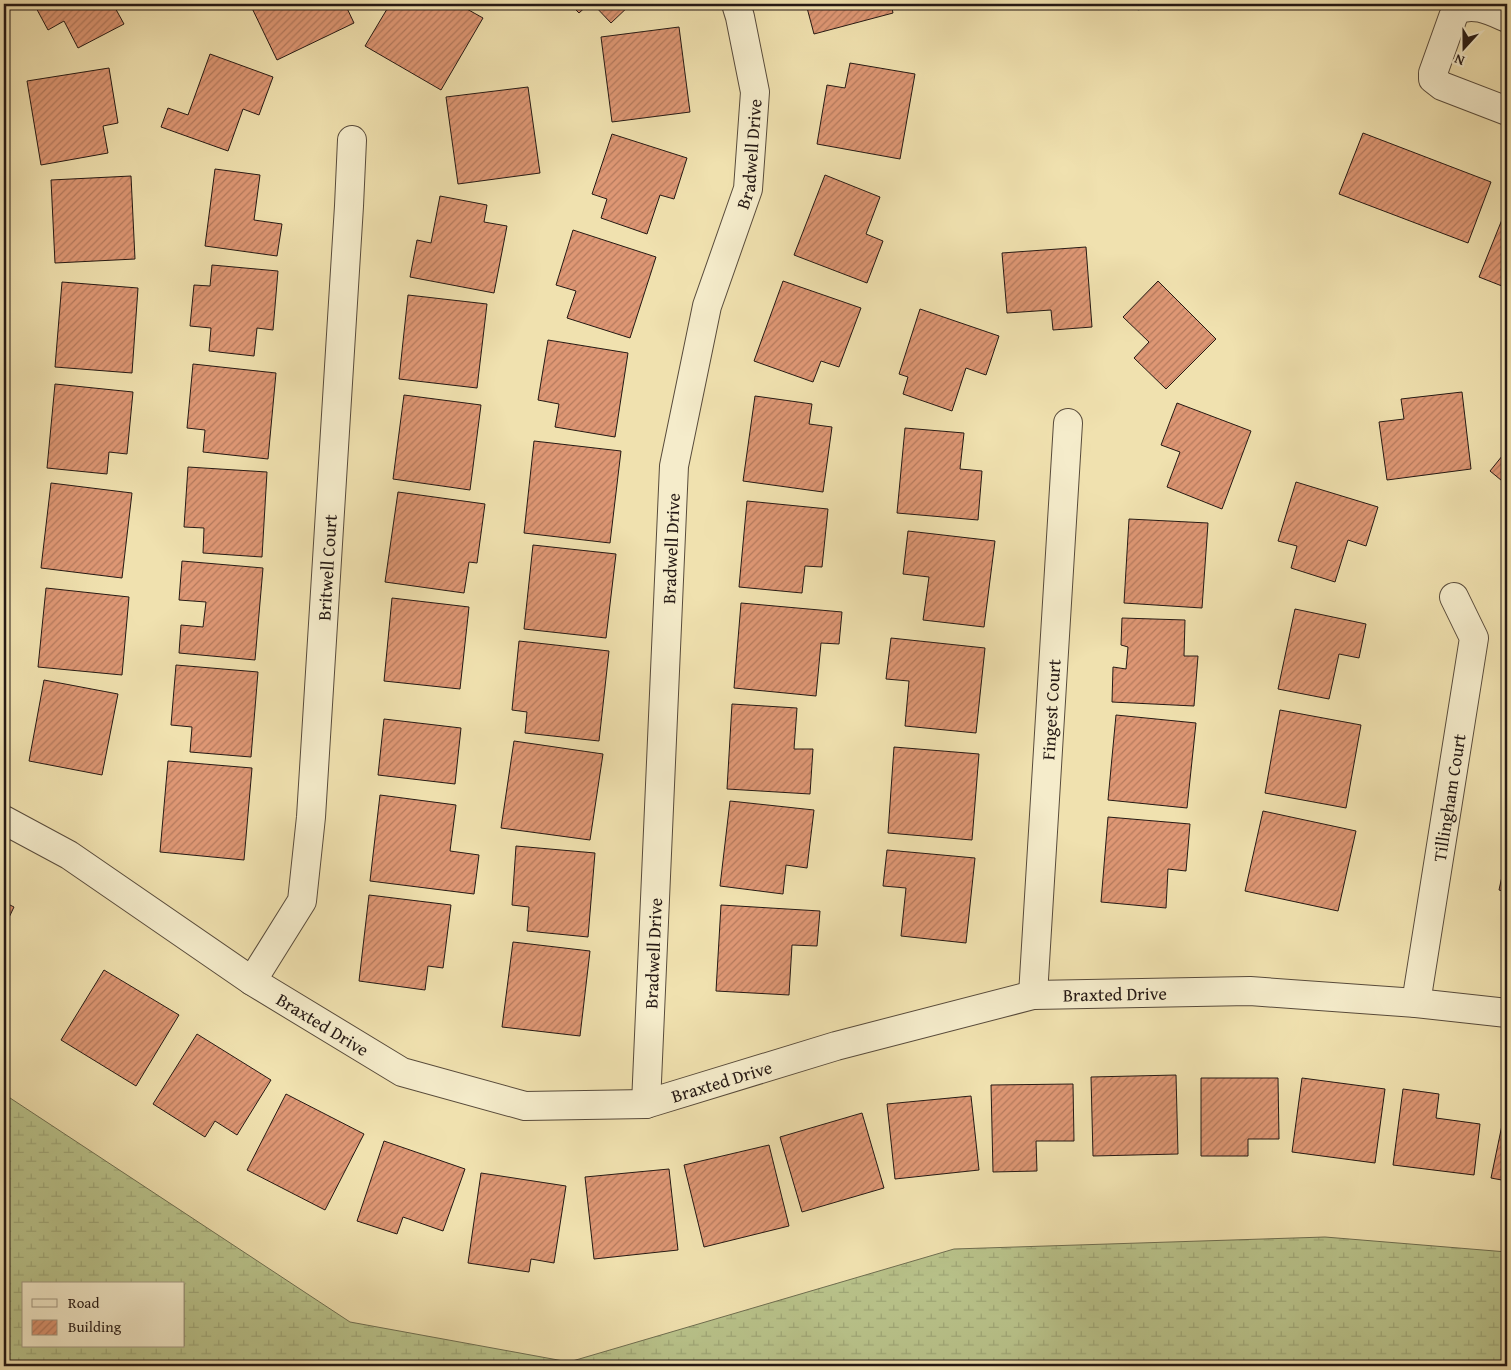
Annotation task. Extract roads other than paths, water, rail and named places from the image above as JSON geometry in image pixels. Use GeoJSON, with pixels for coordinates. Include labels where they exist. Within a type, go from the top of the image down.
{"type":"FeatureCollection","features":[{"type":"Feature","properties":{"kind":"street","name":"Bradwell Drive"},"geometry":{"type":"LineString","coordinates":[[646,1104],[674,466],[707,306],[748,189],[755,92],[736,4]]}},
{"type":"Feature","properties":{"kind":"street"},"geometry":{"type":"LineString","coordinates":[[1507,18],[1482,8],[1469,7],[1457,10],[1433,73],[1433,80],[1442,86],[1507,111]]}},
{"type":"Feature","properties":{"kind":"street","name":"Britwell Court"},"geometry":{"type":"LineString","coordinates":[[252,981],[302,901],[310,818],[352,140]]}},
{"type":"Feature","properties":{"kind":"street","name":"Fingest Court"},"geometry":{"type":"LineString","coordinates":[[1033,995],[1068,423]]}},
{"type":"Feature","properties":{"kind":"street","name":"Tillingham Court"},"geometry":{"type":"LineString","coordinates":[[1416,1003],[1474,638],[1454,596]]}},
{"type":"Feature","properties":{"kind":"street","name":"Braxted Drive"},"geometry":{"type":"LineString","coordinates":[[4,820],[69,856],[252,981],[402,1072],[525,1106],[646,1104],[836,1046],[1033,995],[1250,991],[1416,1003],[1507,1013]]}},
{"type":"Feature","properties":{"kind":"water"},"geometry":{"type":"Polygon","coordinates":[[[1117,4],[1147,4],[1139,10],[1117,4]]]}}]}
